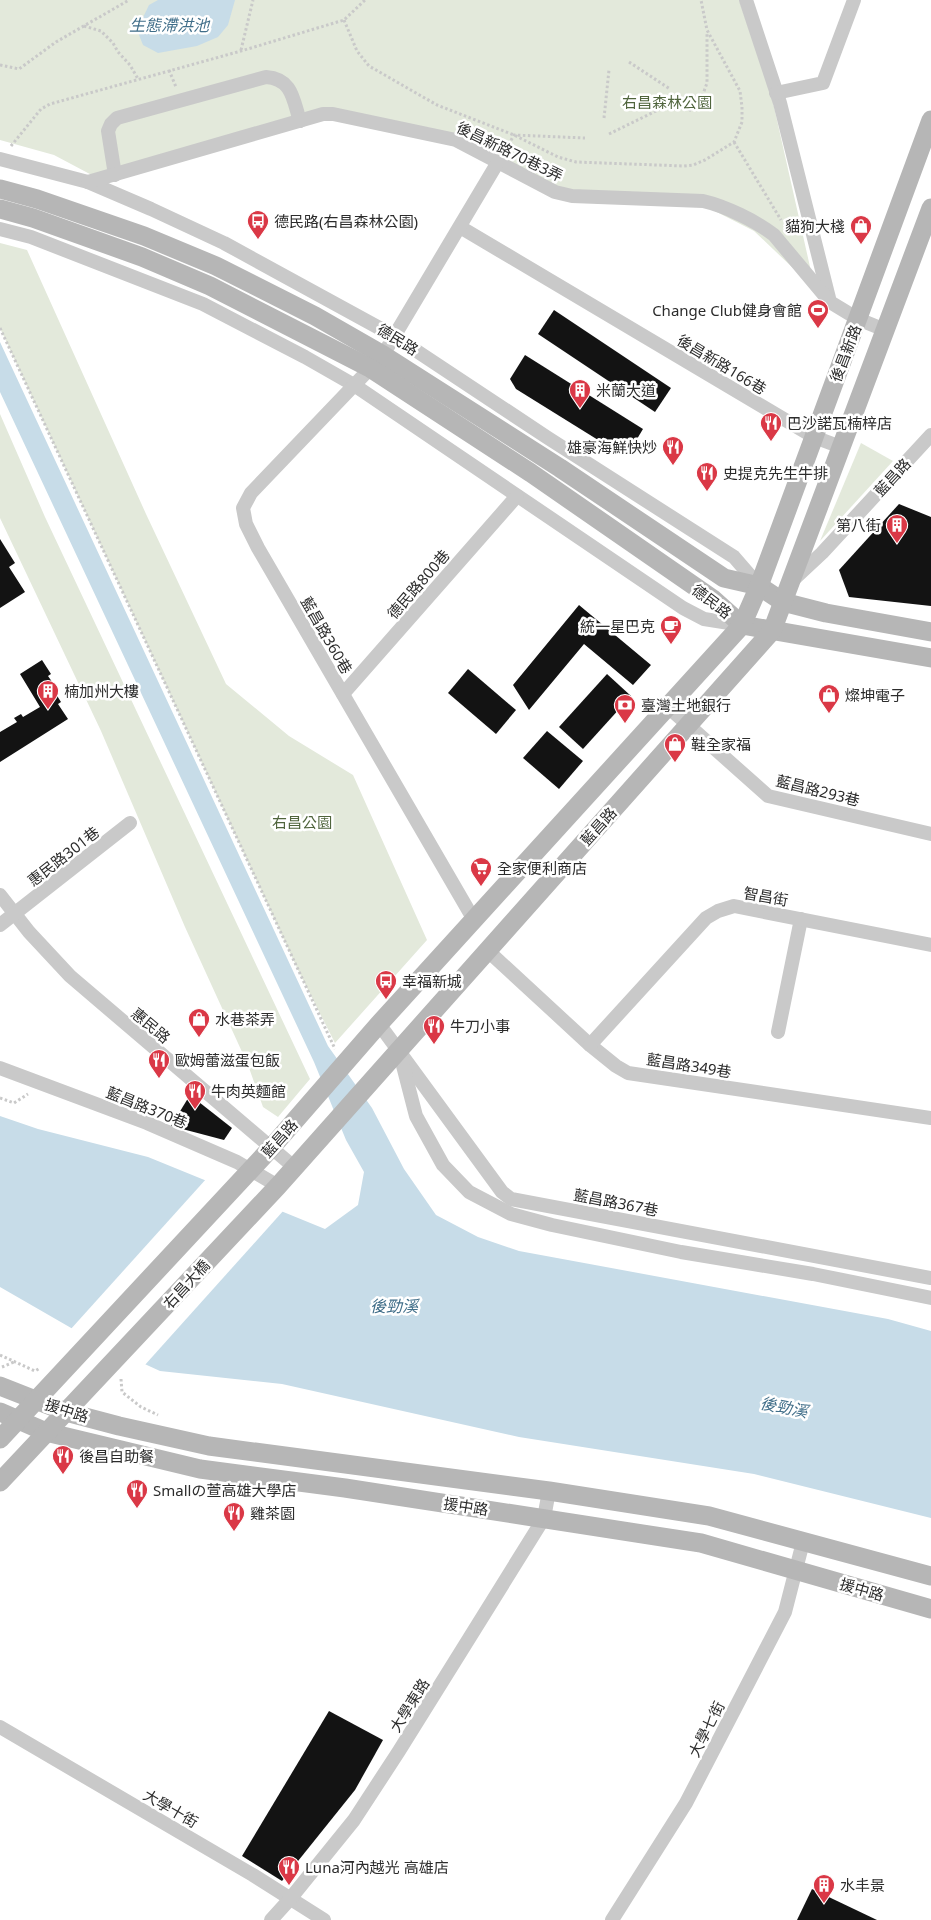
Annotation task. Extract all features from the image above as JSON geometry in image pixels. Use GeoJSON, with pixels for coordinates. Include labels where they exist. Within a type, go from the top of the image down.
{"type":"FeatureCollection","features":[{"type":"Feature","properties":{"kind":"street"},"geometry":{"type":"LineString","coordinates":[[746,0],[776,93],[830,302]]}},
{"type":"Feature","properties":{"kind":"street"},"geometry":{"type":"LineString","coordinates":[[776,93],[823,83],[854,0]]}},
{"type":"Feature","properties":{"kind":"street"},"geometry":{"type":"LineString","coordinates":[[115,175],[108,131],[111,124],[117,118],[266,77],[276,78],[285,82],[290,90],[300,121]]}},
{"type":"Feature","properties":{"kind":"street","name":"後昌新路70巷3弄"},"geometry":{"type":"LineString","coordinates":[[88,182],[323,114],[342,116],[456,140],[555,192],[572,196],[715,203],[766,228],[830,302],[858,319],[886,330]]}},
{"type":"Feature","properties":{"kind":"street","name":"後昌新路"},"geometry":{"type":"LineString","coordinates":[[759,586],[931,120]]}},
{"type":"Feature","properties":{"kind":"street","name":"德民路"},"geometry":{"type":"LineString","coordinates":[[1,159],[88,182],[224,243],[394,336],[548,438],[734,557],[759,586],[783,602],[826,613],[931,632]]}},
{"type":"Feature","properties":{"kind":"street","name":"藍昌路360巷"},"geometry":{"type":"LineString","coordinates":[[474,920],[258,548],[246,524],[243,508],[251,493],[383,355],[498,162]]}},
{"type":"Feature","properties":{"kind":"street","name":"德民路"},"geometry":{"type":"LineString","coordinates":[[0,189],[37,199],[144,236],[216,266],[315,316],[383,355],[560,468],[724,578],[759,586]]}},
{"type":"Feature","properties":{"kind":"street","name":"後昌新路"},"geometry":{"type":"LineString","coordinates":[[783,602],[931,208]]}},
{"type":"Feature","properties":{"kind":"street","name":"德民路"},"geometry":{"type":"LineString","coordinates":[[0,209],[33,218],[142,257],[202,282],[370,368],[531,473],[713,600],[742,625]]}},
{"type":"Feature","properties":{"kind":"street","name":"後昌新路166巷"},"geometry":{"type":"LineString","coordinates":[[460,227],[814,437],[841,447]]}},
{"type":"Feature","properties":{"kind":"street","name":"德民路"},"geometry":{"type":"LineString","coordinates":[[0,229],[31,237],[203,304],[305,357],[354,385],[683,608],[704,619],[931,658]]}},
{"type":"Feature","properties":{"kind":"street","name":"藍昌路"},"geometry":{"type":"LineString","coordinates":[[790,584],[931,435]]}},
{"type":"Feature","properties":{"kind":"street","name":"德民路800巷"},"geometry":{"type":"LineString","coordinates":[[343,694],[517,496]]}},
{"type":"Feature","properties":{"kind":"street","name":"藍昌路"},"geometry":{"type":"LineString","coordinates":[[245,1176],[379,1024],[742,625],[759,586]]}},
{"type":"Feature","properties":{"kind":"street","name":"藍昌路"},"geometry":{"type":"LineString","coordinates":[[272,1191],[772,631],[783,602]]}},
{"type":"Feature","properties":{"kind":"street","name":"藍昌路293巷"},"geometry":{"type":"LineString","coordinates":[[668,706],[768,796],[931,834]]}},
{"type":"Feature","properties":{"kind":"street","name":"惠民路301巷"},"geometry":{"type":"LineString","coordinates":[[0,925],[130,823]]}},
{"type":"Feature","properties":{"kind":"street","name":"惠民路"},"geometry":{"type":"LineString","coordinates":[[0,895],[70,976],[294,1167]]}},
{"type":"Feature","properties":{"kind":"street","name":"智昌街"},"geometry":{"type":"LineString","coordinates":[[590,1044],[706,918],[718,911],[734,906],[931,945]]}},
{"type":"Feature","properties":{"kind":"street"},"geometry":{"type":"LineString","coordinates":[[778,1032],[801,919]]}},
{"type":"Feature","properties":{"kind":"street"},"geometry":{"type":"LineString","coordinates":[[474,920],[487,950]]}},
{"type":"Feature","properties":{"kind":"street","name":"藍昌路349巷"},"geometry":{"type":"LineString","coordinates":[[487,950],[590,1044],[616,1066],[628,1073],[931,1118]]}},
{"type":"Feature","properties":{"kind":"street","name":"藍昌路367巷"},"geometry":{"type":"LineString","coordinates":[[379,1024],[502,1192],[511,1199],[931,1278]]}},
{"type":"Feature","properties":{"kind":"street"},"geometry":{"type":"LineString","coordinates":[[398,1050],[416,1116],[443,1165],[469,1192],[511,1214],[552,1225],[681,1252],[813,1274],[931,1298]]}},
{"type":"Feature","properties":{"kind":"street","name":"藍昌路370巷"},"geometry":{"type":"LineString","coordinates":[[0,1068],[147,1123],[238,1162],[245,1176],[272,1191]]}},
{"type":"Feature","properties":{"kind":"street","name":"右昌大橋"},"geometry":{"type":"LineString","coordinates":[[37,1400],[245,1176]]}},
{"type":"Feature","properties":{"kind":"street","name":"右昌大橋"},"geometry":{"type":"LineString","coordinates":[[66,1412],[272,1191]]}},
{"type":"Feature","properties":{"kind":"street","name":"援中路"},"geometry":{"type":"LineString","coordinates":[[0,1386],[66,1412],[209,1446],[549,1491],[709,1516],[931,1576]]}},
{"type":"Feature","properties":{"kind":"street"},"geometry":{"type":"LineString","coordinates":[[0,1439],[37,1400]]}},
{"type":"Feature","properties":{"kind":"street","name":"援中路"},"geometry":{"type":"LineString","coordinates":[[0,1412],[46,1432],[200,1469],[345,1488],[701,1543],[931,1609]]}},
{"type":"Feature","properties":{"kind":"street"},"geometry":{"type":"LineString","coordinates":[[0,1482],[66,1412]]}},
{"type":"Feature","properties":{"kind":"street","name":"大學東路"},"geometry":{"type":"LineString","coordinates":[[270,1920],[290,1899],[354,1820],[544,1518],[549,1491]]}},
{"type":"Feature","properties":{"kind":"street","name":"大學七街"},"geometry":{"type":"LineString","coordinates":[[612,1920],[686,1803],[785,1612],[803,1542]]}},
{"type":"Feature","properties":{"kind":"street","name":"大學十街"},"geometry":{"type":"LineString","coordinates":[[0,1727],[324,1920]]}},
{"type":"Feature","properties":{"kind":"path"},"geometry":{"type":"LineString","coordinates":[[0,65],[19,69],[56,42],[129,0]]}},
{"type":"Feature","properties":{"kind":"path"},"geometry":{"type":"LineString","coordinates":[[240,51],[253,0]]}},
{"type":"Feature","properties":{"kind":"path"},"geometry":{"type":"LineString","coordinates":[[1,159],[41,109],[50,104],[344,20],[365,0]]}},
{"type":"Feature","properties":{"kind":"path"},"geometry":{"type":"LineString","coordinates":[[688,111],[704,94],[707,84],[707,30],[701,0]]}},
{"type":"Feature","properties":{"kind":"path"},"geometry":{"type":"LineString","coordinates":[[344,20],[357,51],[369,66],[436,105],[514,135],[558,157],[576,162],[684,166],[693,165],[705,160],[734,142],[742,122],[740,91],[707,30]]}},
{"type":"Feature","properties":{"kind":"path"},"geometry":{"type":"LineString","coordinates":[[84,26],[101,31],[130,65],[138,79]]}},
{"type":"Feature","properties":{"kind":"path"},"geometry":{"type":"LineString","coordinates":[[629,62],[670,89]]}},
{"type":"Feature","properties":{"kind":"path"},"geometry":{"type":"LineString","coordinates":[[169,70],[178,92]]}},
{"type":"Feature","properties":{"kind":"path"},"geometry":{"type":"LineString","coordinates":[[604,118],[609,70]]}},
{"type":"Feature","properties":{"kind":"path"},"geometry":{"type":"LineString","coordinates":[[608,134],[660,109]]}},
{"type":"Feature","properties":{"kind":"path"},"geometry":{"type":"LineString","coordinates":[[514,135],[585,138]]}},
{"type":"Feature","properties":{"kind":"path"},"geometry":{"type":"LineString","coordinates":[[0,328],[343,1066]]}},
{"type":"Feature","properties":{"kind":"path"},"geometry":{"type":"LineString","coordinates":[[0,1098],[14,1103],[30,1093]]}},
{"type":"Feature","properties":{"kind":"path"},"geometry":{"type":"LineString","coordinates":[[0,1355],[35,1371],[42,1367]]}},
{"type":"Feature","properties":{"kind":"path"},"geometry":{"type":"LineString","coordinates":[[0,1368],[15,1362]]}},
{"type":"Feature","properties":{"kind":"green space","name":"右昌森林公園"},"geometry":{"type":"Polygon","coordinates":[[[0,0],[739,0],[772,98],[815,289],[754,231],[705,206],[556,194],[431,128],[321,114],[103,181],[54,155],[0,140],[0,0]]]}},
{"type":"Feature","properties":{"kind":"green space","name":"右昌公園"},"geometry":{"type":"Polygon","coordinates":[[[0,243],[27,250],[146,514],[226,684],[289,736],[353,775],[427,940],[335,1043],[299,972],[0,328],[0,243]]]}},
{"type":"Feature","properties":{"kind":"green space"},"geometry":{"type":"Polygon","coordinates":[[[0,414],[45,517],[310,1079],[278,1117],[263,1107],[248,1065],[185,927],[101,731],[0,518],[0,414]]]}},
{"type":"Feature","properties":{"kind":"green space"},"geometry":{"type":"Polygon","coordinates":[[[861,443],[893,461],[820,541],[861,443]]]}},
{"type":"Feature","properties":{"kind":"water","name":"生態滯洪池"},"geometry":{"type":"Polygon","coordinates":[[[158,0],[235,0],[228,25],[218,37],[197,46],[158,53],[143,45],[137,30],[149,5],[158,0]]]}},
{"type":"Feature","properties":{"kind":"water","name":"後勁溪"},"geometry":{"type":"Polygon","coordinates":[[[0,342],[328,1046],[372,1108],[404,1169],[436,1215],[478,1237],[519,1251],[888,1319],[931,1331],[931,1518],[754,1474],[519,1437],[282,1384],[160,1371],[92,1340],[0,1287],[0,1116],[38,1129],[148,1157],[325,1229],[358,1205],[364,1172],[346,1140],[314,1062],[0,392],[0,342]]]}},
{"type":"Feature","properties":{"kind":"pier"},"geometry":{"type":"Polygon","coordinates":[[[207,1178],[284,1210],[144,1366],[91,1343],[70,1330],[207,1178]]]}},
{"type":"Feature","properties":{"kind":"building","name":"米蘭大道"},"geometry":{"type":"Polygon","coordinates":[[[554,310],[671,388],[655,412],[538,334],[554,310]]]}},
{"type":"Feature","properties":{"kind":"building","name":"米蘭大道"},"geometry":{"type":"Polygon","coordinates":[[[525,355],[643,429],[628,454],[619,453],[516,389],[510,379],[525,355]]]}},
{"type":"Feature","properties":{"kind":"building","name":"第八街"},"geometry":{"type":"Polygon","coordinates":[[[899,504],[931,517],[931,606],[849,597],[839,570],[899,504]]]}},
{"type":"Feature","properties":{"kind":"building"},"geometry":{"type":"Polygon","coordinates":[[[0,539],[15,563],[9,567],[25,592],[0,608],[0,539]]]}},
{"type":"Feature","properties":{"kind":"building"},"geometry":{"type":"Polygon","coordinates":[[[579,605],[651,665],[633,685],[584,644],[529,710],[513,685],[579,605]]]}},
{"type":"Feature","properties":{"kind":"building","name":"楠加州大樓"},"geometry":{"type":"Polygon","coordinates":[[[42,660],[51,674],[48,676],[57,689],[54,691],[61,702],[58,704],[68,719],[0,762],[0,732],[17,722],[14,718],[21,714],[23,717],[40,707],[20,674],[42,660]]]}},
{"type":"Feature","properties":{"kind":"building"},"geometry":{"type":"Polygon","coordinates":[[[468,669],[516,710],[496,734],[448,693],[468,669]]]}},
{"type":"Feature","properties":{"kind":"building"},"geometry":{"type":"Polygon","coordinates":[[[607,674],[631,696],[583,749],[559,727],[607,674]]]}},
{"type":"Feature","properties":{"kind":"building"},"geometry":{"type":"Polygon","coordinates":[[[547,731],[583,761],[559,789],[523,758],[547,731]]]}},
{"type":"Feature","properties":{"kind":"building","name":"牛肉英麵館"},"geometry":{"type":"Polygon","coordinates":[[[190,1095],[232,1128],[224,1140],[171,1126],[190,1095]]]}},
{"type":"Feature","properties":{"kind":"building"},"geometry":{"type":"Polygon","coordinates":[[[329,1711],[383,1740],[355,1790],[282,1881],[242,1856],[329,1711]]]}},
{"type":"Feature","properties":{"kind":"building","name":"水丰景"},"geometry":{"type":"Polygon","coordinates":[[[812,1889],[877,1920],[797,1920],[812,1889]]]}},
{"type":"Feature","properties":{"kind":"place","name":"德民路(右昌森林公園)"},"geometry":{"type":"Point","coordinates":[258,240]}},
{"type":"Feature","properties":{"kind":"place","name":"貓狗大棧"},"geometry":{"type":"Point","coordinates":[861,245]}},
{"type":"Feature","properties":{"kind":"place","name":"Change Club健身會館"},"geometry":{"type":"Point","coordinates":[818,329]}},
{"type":"Feature","properties":{"kind":"place","name":"米蘭大道"},"geometry":{"type":"Point","coordinates":[580,409]}},
{"type":"Feature","properties":{"kind":"place","name":"巴沙諾瓦楠梓店"},"geometry":{"type":"Point","coordinates":[771,442]}},
{"type":"Feature","properties":{"kind":"place","name":"雄豪海鮮快炒"},"geometry":{"type":"Point","coordinates":[673,466]}},
{"type":"Feature","properties":{"kind":"place","name":"史提克先生牛排"},"geometry":{"type":"Point","coordinates":[707,492]}},
{"type":"Feature","properties":{"kind":"place","name":"第八街"},"geometry":{"type":"Point","coordinates":[897,544]}},
{"type":"Feature","properties":{"kind":"place","name":"統一星巴克"},"geometry":{"type":"Point","coordinates":[671,645]}},
{"type":"Feature","properties":{"kind":"place","name":"楠加州大樓"},"geometry":{"type":"Point","coordinates":[48,710]}},
{"type":"Feature","properties":{"kind":"place","name":"燦坤電子"},"geometry":{"type":"Point","coordinates":[829,714]}},
{"type":"Feature","properties":{"kind":"place","name":"臺灣土地銀行"},"geometry":{"type":"Point","coordinates":[625,724]}},
{"type":"Feature","properties":{"kind":"place","name":"鞋全家福"},"geometry":{"type":"Point","coordinates":[675,763]}},
{"type":"Feature","properties":{"kind":"place","name":"全家便利商店"},"geometry":{"type":"Point","coordinates":[481,887]}},
{"type":"Feature","properties":{"kind":"place","name":"幸福新城"},"geometry":{"type":"Point","coordinates":[386,1000]}},
{"type":"Feature","properties":{"kind":"place","name":"水巷茶弄"},"geometry":{"type":"Point","coordinates":[199,1038]}},
{"type":"Feature","properties":{"kind":"place","name":"牛刀小事"},"geometry":{"type":"Point","coordinates":[434,1045]}},
{"type":"Feature","properties":{"kind":"place","name":"歐姆蕾滋蛋包飯"},"geometry":{"type":"Point","coordinates":[159,1079]}},
{"type":"Feature","properties":{"kind":"place","name":"牛肉英麵館"},"geometry":{"type":"Point","coordinates":[195,1110]}},
{"type":"Feature","properties":{"kind":"place","name":"後昌自助餐"},"geometry":{"type":"Point","coordinates":[63,1475]}},
{"type":"Feature","properties":{"kind":"place","name":"Smallの萱高雄大學店"},"geometry":{"type":"Point","coordinates":[137,1509]}},
{"type":"Feature","properties":{"kind":"place","name":"雞茶園"},"geometry":{"type":"Point","coordinates":[234,1532]}},
{"type":"Feature","properties":{"kind":"place","name":"Luna河內越光 高雄店"},"geometry":{"type":"Point","coordinates":[289,1886]}},
{"type":"Feature","properties":{"kind":"place","name":"水丰景"},"geometry":{"type":"Point","coordinates":[824,1904]}}]}
